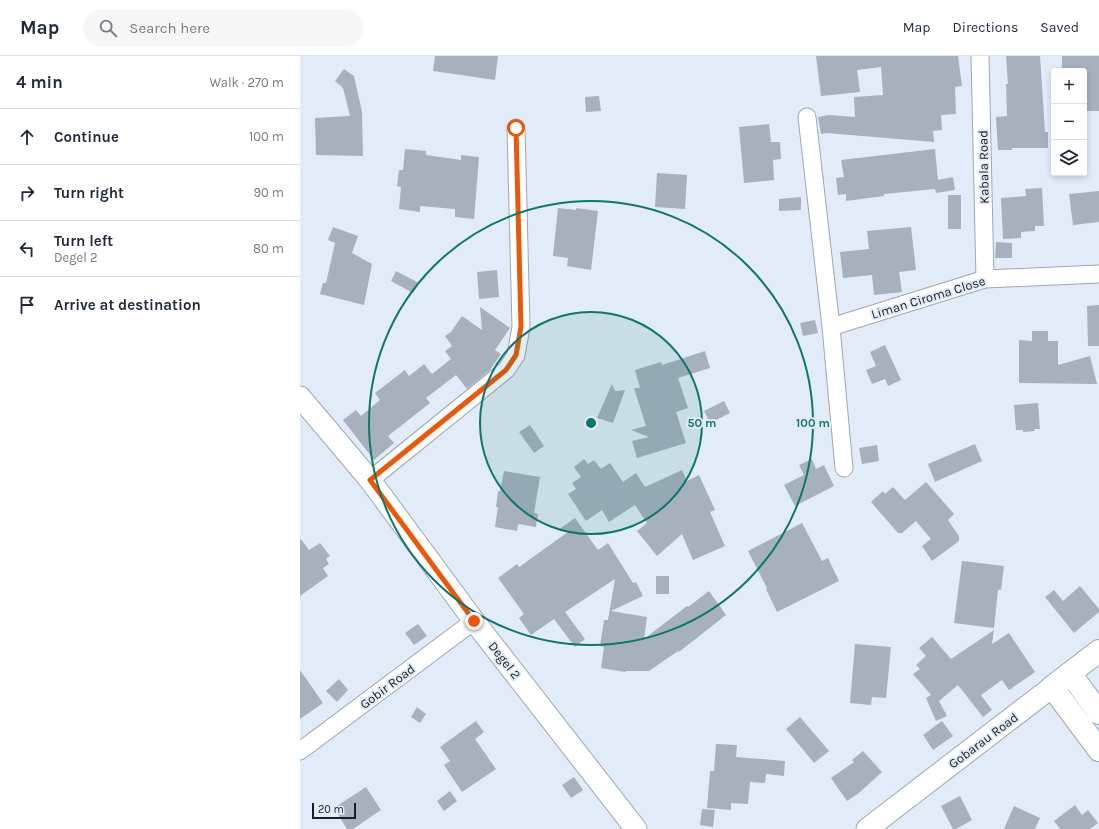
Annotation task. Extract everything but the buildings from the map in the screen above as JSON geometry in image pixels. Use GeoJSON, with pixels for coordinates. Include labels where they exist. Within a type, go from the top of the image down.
{"type":"FeatureCollection","features":[{"type":"Feature","properties":{"kind":"main road","name":"Gobarau Road"},"geometry":{"type":"LineString","coordinates":[[1052,687],[1099,652]]}},
{"type":"Feature","properties":{"kind":"main road"},"geometry":{"type":"LineString","coordinates":[[1070,674],[1099,713]]}},
{"type":"Feature","properties":{"kind":"main road"},"geometry":{"type":"LineString","coordinates":[[1052,687],[1099,750]]}},
{"type":"Feature","properties":{"kind":"street","name":"Kabala Road"},"geometry":{"type":"LineString","coordinates":[[980,56],[985,278]]}},
{"type":"Feature","properties":{"kind":"street"},"geometry":{"type":"LineString","coordinates":[[807,118],[832,327],[844,468]]}},
{"type":"Feature","properties":{"kind":"street"},"geometry":{"type":"LineString","coordinates":[[370,480],[506,370],[516,355],[521,327],[516,128]]}},
{"type":"Feature","properties":{"kind":"street","name":"Liman Ciroma Close"},"geometry":{"type":"LineString","coordinates":[[832,327],[985,278],[1099,274]]}},
{"type":"Feature","properties":{"kind":"street","name":"Degel 2"},"geometry":{"type":"LineString","coordinates":[[300,397],[370,480],[474,621],[636,829]]}},
{"type":"Feature","properties":{"kind":"street","name":"Gobir Road"},"geometry":{"type":"LineString","coordinates":[[300,752],[474,621]]}},
{"type":"Feature","properties":{"kind":"street","name":"Gobarau Road"},"geometry":{"type":"LineString","coordinates":[[867,829],[1052,687]]}},
{"type":"Feature","properties":{"kind":"route"},"geometry":{"type":"LineString","coordinates":[[474,621],[370,480],[506,370],[516,355],[521,327],[516,128]]}}]}
